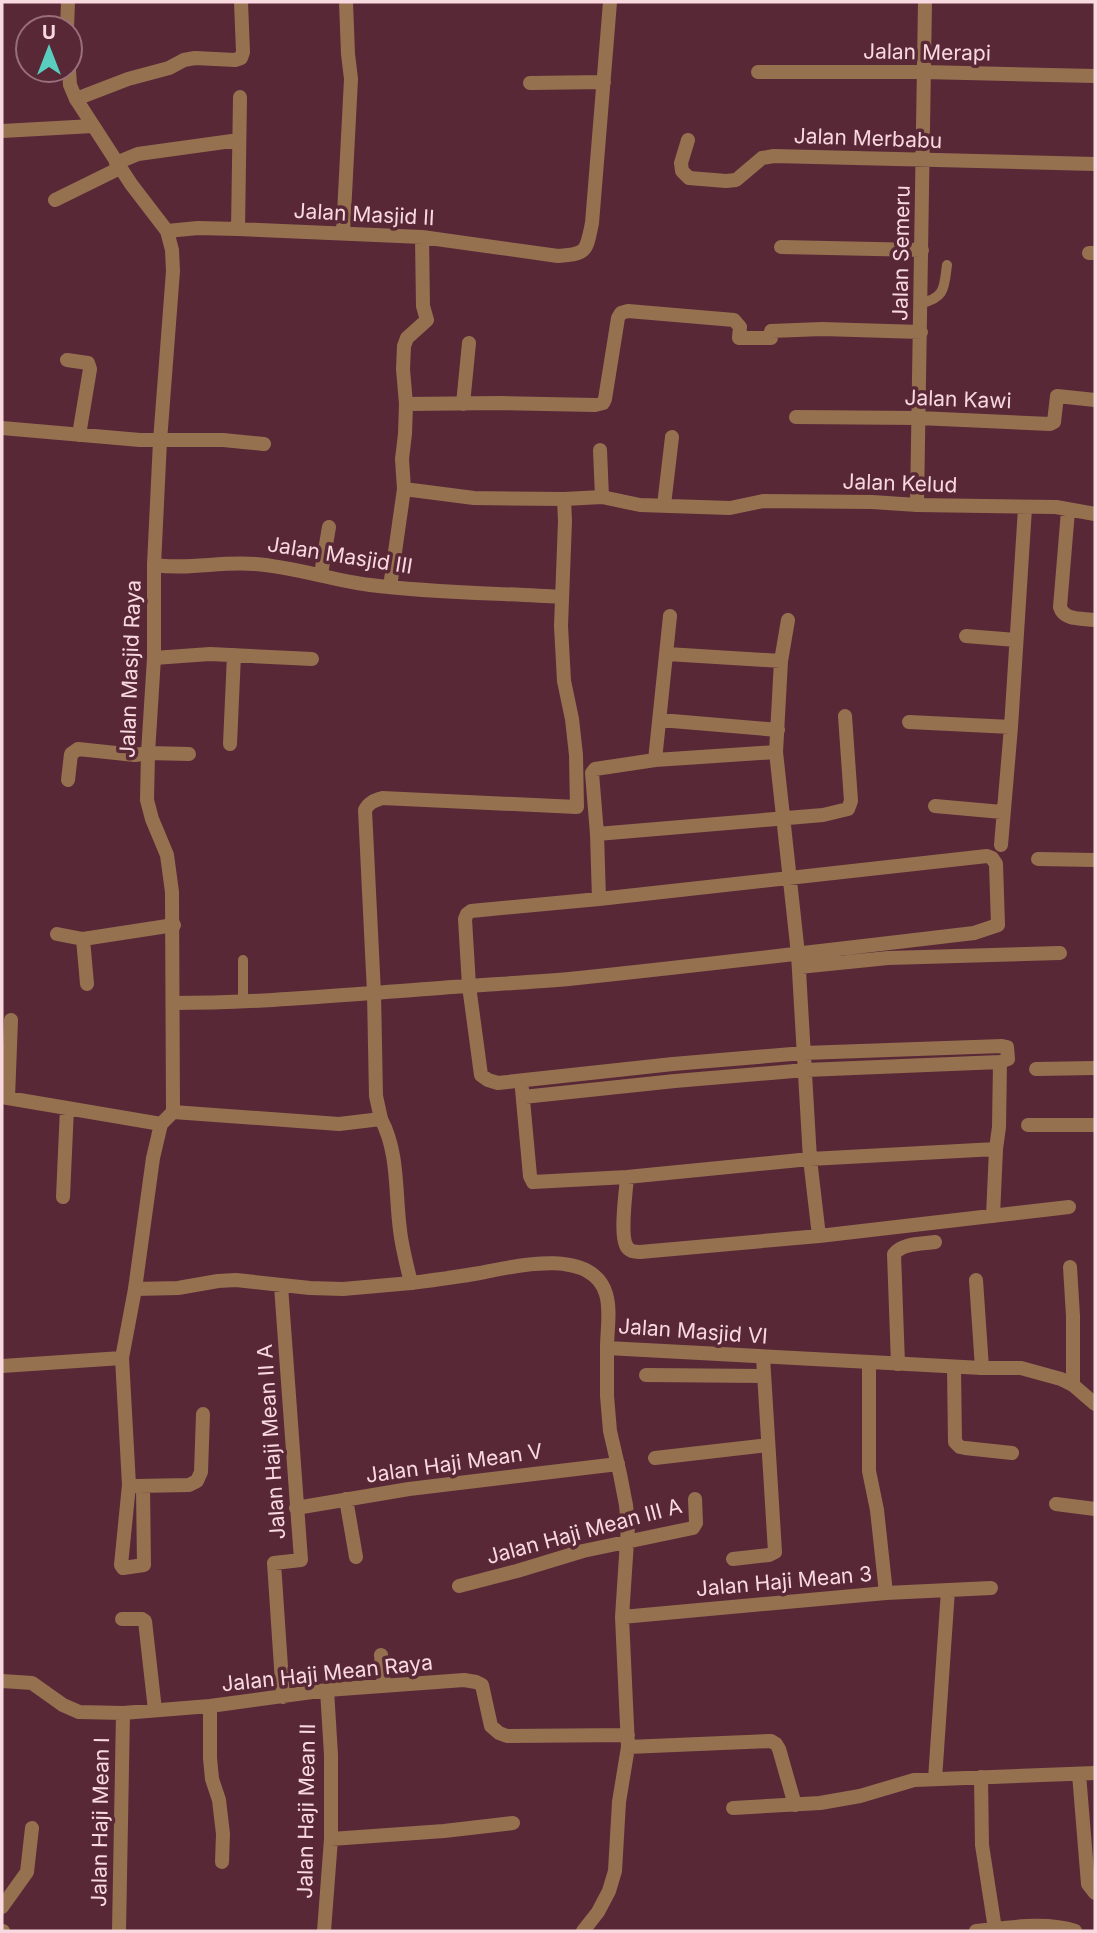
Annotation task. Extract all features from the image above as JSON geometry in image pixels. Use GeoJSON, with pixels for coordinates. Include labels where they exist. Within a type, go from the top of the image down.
{"type":"FeatureCollection","features":[{"type":"Feature","properties":{"kind":"street"},"geometry":{"type":"LineString","coordinates":[[76,100],[128,79],[169,68],[184,60],[241,58],[241,2]]}},
{"type":"Feature","properties":{"kind":"street"},"geometry":{"type":"LineString","coordinates":[[343,233],[351,79],[346,2]]}},
{"type":"Feature","properties":{"kind":"street"},"geometry":{"type":"LineString","coordinates":[[530,83],[604,82],[610,2]]}},
{"type":"Feature","properties":{"kind":"street","name":"Jalan Semeru"},"geometry":{"type":"LineString","coordinates":[[917,505],[925,2]]}},
{"type":"Feature","properties":{"kind":"street","name":"Jalan Merapi"},"geometry":{"type":"LineString","coordinates":[[758,72],[1095,76]]}},
{"type":"Feature","properties":{"kind":"street","name":"Jalan Masjid II"},"geometry":{"type":"LineString","coordinates":[[167,231],[198,228],[422,237],[558,256],[578,255],[588,241],[592,223],[604,82]]}},
{"type":"Feature","properties":{"kind":"street","name":"Jalan Masjid Raya"},"geometry":{"type":"LineString","coordinates":[[70,84],[76,100],[118,165],[167,231],[172,250],[173,271],[154,565],[154,657],[147,800],[167,855],[172,882],[173,1112]]}},
{"type":"Feature","properties":{"kind":"street"},"geometry":{"type":"LineString","coordinates":[[238,229],[240,97]]}},
{"type":"Feature","properties":{"kind":"street"},"geometry":{"type":"LineString","coordinates":[[2,131],[93,126]]}},
{"type":"Feature","properties":{"kind":"street"},"geometry":{"type":"LineString","coordinates":[[55,200],[138,154],[239,140]]}},
{"type":"Feature","properties":{"kind":"street","name":"Jalan Merbabu"},"geometry":{"type":"LineString","coordinates":[[688,140],[681,163],[682,171],[689,178],[704,180],[736,180],[762,158],[774,156],[1095,164]]}},
{"type":"Feature","properties":{"kind":"street"},"geometry":{"type":"LineString","coordinates":[[390,587],[404,489],[404,343],[414,330],[427,320],[422,292],[422,237]]}},
{"type":"Feature","properties":{"kind":"street"},"geometry":{"type":"LineString","coordinates":[[781,247],[922,250]]}},
{"type":"Feature","properties":{"kind":"street"},"geometry":{"type":"LineString","coordinates":[[406,404],[603,403],[618,318],[621,313],[628,311],[734,320],[740,327],[739,338],[771,338],[771,331],[822,329],[921,332]]}},
{"type":"Feature","properties":{"kind":"street"},"geometry":{"type":"LineString","coordinates":[[463,404],[469,344]]}},
{"type":"Feature","properties":{"kind":"street"},"geometry":{"type":"LineString","coordinates":[[67,360],[88,363],[90,369],[79,435]]}},
{"type":"Feature","properties":{"kind":"street","name":"Jalan Kawi"},"geometry":{"type":"LineString","coordinates":[[796,417],[919,418],[1049,424],[1054,422],[1057,396],[1095,400]]}},
{"type":"Feature","properties":{"kind":"street"},"geometry":{"type":"LineString","coordinates":[[2,428],[160,441],[223,440],[264,444]]}},
{"type":"Feature","properties":{"kind":"street"},"geometry":{"type":"LineString","coordinates":[[404,489],[474,498],[601,497],[640,505],[664,505],[672,437]]}},
{"type":"Feature","properties":{"kind":"street"},"geometry":{"type":"LineString","coordinates":[[600,450],[601,497]]}},
{"type":"Feature","properties":{"kind":"street"},"geometry":{"type":"LineString","coordinates":[[411,1283],[400,1232],[395,1169],[389,1135],[381,1119],[376,1096],[365,810],[367,805],[382,798],[577,807],[576,755],[564,681],[561,626],[564,499]]}},
{"type":"Feature","properties":{"kind":"street","name":"Jalan Kelud"},"geometry":{"type":"LineString","coordinates":[[664,505],[730,508],[762,501],[872,502],[1056,507],[1095,514]]}},
{"type":"Feature","properties":{"kind":"street"},"geometry":{"type":"LineString","coordinates":[[1001,845],[1025,508]]}},
{"type":"Feature","properties":{"kind":"street"},"geometry":{"type":"LineString","coordinates":[[1068,510],[1061,612],[1065,616],[1095,620]]}},
{"type":"Feature","properties":{"kind":"street"},"geometry":{"type":"LineString","coordinates":[[321,574],[329,527]]}},
{"type":"Feature","properties":{"kind":"street","name":"Jalan Masjid III"},"geometry":{"type":"LineString","coordinates":[[154,565],[183,567],[252,563],[284,566],[343,581],[390,587],[561,597]]}},
{"type":"Feature","properties":{"kind":"street"},"geometry":{"type":"LineString","coordinates":[[655,760],[670,616]]}},
{"type":"Feature","properties":{"kind":"street"},"geometry":{"type":"LineString","coordinates":[[788,620],[781,661],[776,752],[799,960],[810,1159],[819,1236]]}},
{"type":"Feature","properties":{"kind":"street"},"geometry":{"type":"LineString","coordinates":[[965,636],[1016,640]]}},
{"type":"Feature","properties":{"kind":"street"},"geometry":{"type":"LineString","coordinates":[[154,657],[210,654],[312,659]]}},
{"type":"Feature","properties":{"kind":"street"},"geometry":{"type":"LineString","coordinates":[[667,654],[781,661]]}},
{"type":"Feature","properties":{"kind":"street"},"geometry":{"type":"LineString","coordinates":[[230,744],[234,655]]}},
{"type":"Feature","properties":{"kind":"street"},"geometry":{"type":"LineString","coordinates":[[597,834],[783,818],[848,809],[851,801],[845,716]]}},
{"type":"Feature","properties":{"kind":"street"},"geometry":{"type":"LineString","coordinates":[[660,720],[778,730]]}},
{"type":"Feature","properties":{"kind":"street"},"geometry":{"type":"LineString","coordinates":[[909,722],[1011,727]]}},
{"type":"Feature","properties":{"kind":"street"},"geometry":{"type":"LineString","coordinates":[[68,780],[71,754],[78,750],[135,755],[189,754]]}},
{"type":"Feature","properties":{"kind":"street"},"geometry":{"type":"LineString","coordinates":[[599,899],[592,773],[595,769],[655,760],[776,752]]}},
{"type":"Feature","properties":{"kind":"street"},"geometry":{"type":"LineString","coordinates":[[935,806],[1002,812]]}},
{"type":"Feature","properties":{"kind":"street"},"geometry":{"type":"LineString","coordinates":[[523,1097],[806,1070],[1000,1062],[1007,1059],[1006,1046],[804,1053],[673,1063],[498,1083],[481,1075],[469,986],[465,919],[471,911],[987,856],[996,864],[999,920],[998,925],[993,928],[799,960]]}},
{"type":"Feature","properties":{"kind":"street"},"geometry":{"type":"LineString","coordinates":[[1038,859],[1095,860]]}},
{"type":"Feature","properties":{"kind":"street"},"geometry":{"type":"LineString","coordinates":[[57,934],[83,939],[174,925]]}},
{"type":"Feature","properties":{"kind":"street"},"geometry":{"type":"LineString","coordinates":[[83,939],[87,984]]}},
{"type":"Feature","properties":{"kind":"street"},"geometry":{"type":"LineString","coordinates":[[173,1003],[243,1003],[799,960],[1060,953]]}},
{"type":"Feature","properties":{"kind":"street"},"geometry":{"type":"LineString","coordinates":[[11,1020],[5,1097],[161,1124]]}},
{"type":"Feature","properties":{"kind":"street"},"geometry":{"type":"LineString","coordinates":[[993,1216],[1000,1062]]}},
{"type":"Feature","properties":{"kind":"street"},"geometry":{"type":"LineString","coordinates":[[1036,1069],[1095,1068]]}},
{"type":"Feature","properties":{"kind":"street"},"geometry":{"type":"LineString","coordinates":[[521,1079],[530,1176],[533,1182],[627,1177],[810,1159],[996,1149]]}},
{"type":"Feature","properties":{"kind":"street"},"geometry":{"type":"LineString","coordinates":[[63,1197],[67,1108]]}},
{"type":"Feature","properties":{"kind":"street"},"geometry":{"type":"LineString","coordinates":[[136,1486],[121,1565],[123,1568],[144,1564],[136,1486],[122,1358],[135,1289],[153,1158],[161,1124],[173,1112],[339,1124],[381,1119]]}},
{"type":"Feature","properties":{"kind":"street"},"geometry":{"type":"LineString","coordinates":[[1028,1125],[1095,1125]]}},
{"type":"Feature","properties":{"kind":"street"},"geometry":{"type":"LineString","coordinates":[[627,1177],[625,1244],[634,1252],[819,1236],[1069,1207]]}},
{"type":"Feature","properties":{"kind":"street"},"geometry":{"type":"LineString","coordinates":[[898,1364],[894,1254],[901,1247],[935,1242]]}},
{"type":"Feature","properties":{"kind":"street","name":"Jalan Masjid VI"},"geometry":{"type":"LineString","coordinates":[[135,1289],[178,1288],[218,1280],[343,1289],[411,1283],[511,1266],[550,1263],[584,1269],[597,1278],[606,1293],[607,1348],[954,1367],[1021,1368],[1073,1385],[1095,1404]]}},
{"type":"Feature","properties":{"kind":"street"},"geometry":{"type":"LineString","coordinates":[[1070,1267],[1073,1385]]}},
{"type":"Feature","properties":{"kind":"street"},"geometry":{"type":"LineString","coordinates":[[976,1280],[982,1368]]}},
{"type":"Feature","properties":{"kind":"street","name":"Jalan Haji Mean II A"},"geometry":{"type":"LineString","coordinates":[[281,1286],[301,1560],[274,1563],[283,1697]]}},
{"type":"Feature","properties":{"kind":"street"},"geometry":{"type":"LineString","coordinates":[[583,1931],[598,1913],[615,1871],[619,1802],[628,1741],[622,1617],[628,1526],[610,1431],[607,1348]]}},
{"type":"Feature","properties":{"kind":"street"},"geometry":{"type":"LineString","coordinates":[[733,1559],[775,1552],[763,1357]]}},
{"type":"Feature","properties":{"kind":"street"},"geometry":{"type":"LineString","coordinates":[[2,1366],[122,1358]]}},
{"type":"Feature","properties":{"kind":"street","name":"Jalan Haji Mean 3"},"geometry":{"type":"LineString","coordinates":[[622,1617],[886,1593],[877,1510],[869,1471],[869,1362]]}},
{"type":"Feature","properties":{"kind":"street"},"geometry":{"type":"LineString","coordinates":[[954,1367],[955,1442],[965,1448],[1012,1453]]}},
{"type":"Feature","properties":{"kind":"street"},"geometry":{"type":"LineString","coordinates":[[646,1375],[763,1376]]}},
{"type":"Feature","properties":{"kind":"street"},"geometry":{"type":"LineString","coordinates":[[136,1486],[189,1485],[197,1481],[201,1472],[203,1414]]}},
{"type":"Feature","properties":{"kind":"street"},"geometry":{"type":"LineString","coordinates":[[655,1458],[768,1445]]}},
{"type":"Feature","properties":{"kind":"street","name":"Jalan Haji Mean V"},"geometry":{"type":"LineString","coordinates":[[296,1508],[409,1489],[618,1464]]}},
{"type":"Feature","properties":{"kind":"street"},"geometry":{"type":"LineString","coordinates":[[346,1499],[356,1556]]}},
{"type":"Feature","properties":{"kind":"street","name":"Jalan Haji Mean III A"},"geometry":{"type":"LineString","coordinates":[[459,1586],[583,1551],[693,1528],[695,1499]]}},
{"type":"Feature","properties":{"kind":"street"},"geometry":{"type":"LineString","coordinates":[[1056,1504],[1095,1508]]}},
{"type":"Feature","properties":{"kind":"street"},"geometry":{"type":"LineString","coordinates":[[886,1593],[991,1588]]}},
{"type":"Feature","properties":{"kind":"street"},"geometry":{"type":"LineString","coordinates":[[936,1779],[948,1590]]}},
{"type":"Feature","properties":{"kind":"street"},"geometry":{"type":"LineString","coordinates":[[122,1619],[145,1621],[155,1710]]}},
{"type":"Feature","properties":{"kind":"street"},"geometry":{"type":"LineString","coordinates":[[381,1656],[384,1686]]}},
{"type":"Feature","properties":{"kind":"street","name":"Jalan Haji Mean Raya"},"geometry":{"type":"LineString","coordinates":[[2,1681],[32,1683],[63,1705],[79,1712],[123,1713],[210,1706],[327,1690],[464,1680],[482,1685],[491,1726],[507,1736],[628,1741]]}},
{"type":"Feature","properties":{"kind":"street","name":"Jalan Haji Mean II"},"geometry":{"type":"LineString","coordinates":[[324,1931],[331,1839],[331,1755],[327,1690]]}},
{"type":"Feature","properties":{"kind":"street"},"geometry":{"type":"LineString","coordinates":[[210,1706],[210,1758],[223,1834],[222,1863]]}},
{"type":"Feature","properties":{"kind":"street","name":"Jalan Haji Mean I"},"geometry":{"type":"LineString","coordinates":[[119,1931],[123,1713]]}},
{"type":"Feature","properties":{"kind":"street"},"geometry":{"type":"LineString","coordinates":[[628,1741],[771,1741],[779,1749],[795,1805]]}},
{"type":"Feature","properties":{"kind":"street"},"geometry":{"type":"LineString","coordinates":[[733,1808],[820,1803],[860,1796],[914,1780],[1095,1773]]}},
{"type":"Feature","properties":{"kind":"street"},"geometry":{"type":"LineString","coordinates":[[1079,1774],[1088,1884],[1095,1893]]}},
{"type":"Feature","properties":{"kind":"street"},"geometry":{"type":"LineString","coordinates":[[981,1777],[982,1845],[995,1929]]}},
{"type":"Feature","properties":{"kind":"street"},"geometry":{"type":"LineString","coordinates":[[331,1839],[513,1823]]}},
{"type":"Feature","properties":{"kind":"street"},"geometry":{"type":"LineString","coordinates":[[2,1907],[27,1872],[32,1828]]}},
{"type":"Feature","properties":{"kind":"street"},"geometry":{"type":"LineString","coordinates":[[976,1931],[1027,1926],[1068,1930]]}},
{"type":"Feature","properties":{"kind":"lane"},"geometry":{"type":"LineString","coordinates":[[921,303],[942,293],[947,265]]}},
{"type":"Feature","properties":{"kind":"lane"},"geometry":{"type":"LineString","coordinates":[[243,960],[243,1003]]}}]}
